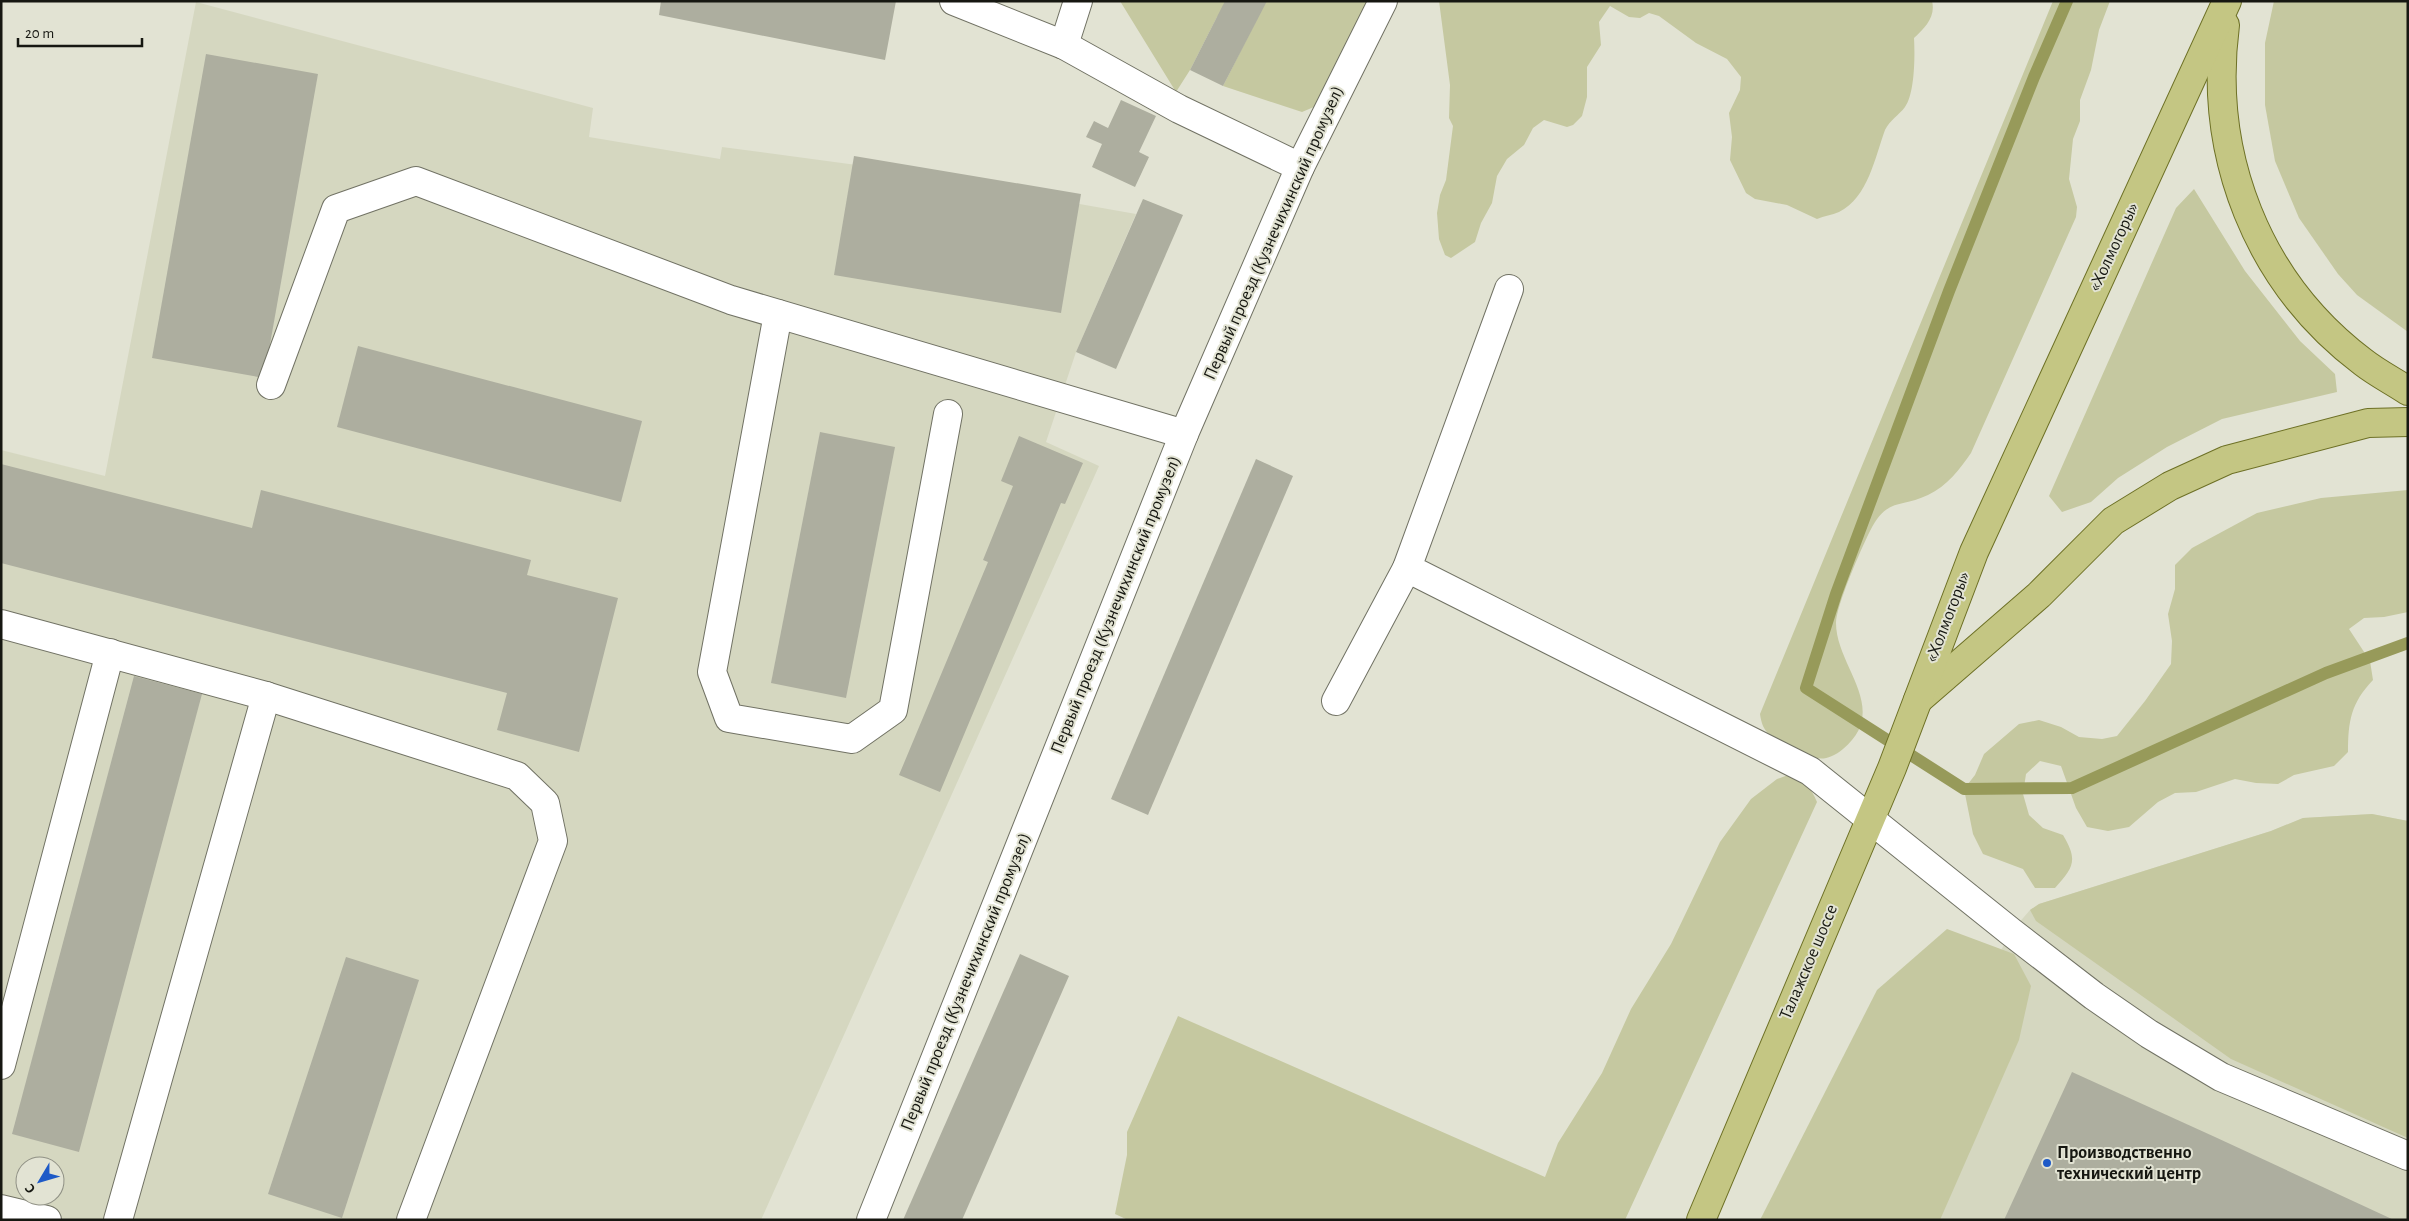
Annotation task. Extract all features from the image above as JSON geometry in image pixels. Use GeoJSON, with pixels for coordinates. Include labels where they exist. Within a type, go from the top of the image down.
{"type":"FeatureCollection","features":[{"type":"Feature","properties":{"kind":"main road","name":"«Холмогоры»"},"geometry":{"type":"LineString","coordinates":[[2227,1],[2220,59],[2223,124],[2230,162],[2260,240],[2279,272],[2315,319],[2363,362],[2408,391]]}},
{"type":"Feature","properties":{"kind":"main road","name":"«Холмогоры»"},"geometry":{"type":"LineString","coordinates":[[1915,703],[1974,552],[2227,1]]}},
{"type":"Feature","properties":{"kind":"main road","name":"«Холмогоры»"},"geometry":{"type":"LineString","coordinates":[[1915,703],[2039,595],[2113,521],[2170,486],[2227,460],[2368,423],[2408,422]]}},
{"type":"Feature","properties":{"kind":"main road","name":"Талажское шоссе"},"geometry":{"type":"LineString","coordinates":[[1701,1220],[1869,818],[1892,768],[1915,703]]}},
{"type":"Feature","properties":{"kind":"street"},"geometry":{"type":"LineString","coordinates":[[954,1],[1064,45],[1179,109],[1300,167]]}},
{"type":"Feature","properties":{"kind":"street"},"geometry":{"type":"LineString","coordinates":[[1064,45],[1078,1]]}},
{"type":"Feature","properties":{"kind":"street","name":"Первый проезд (Кузнечихинский промузел)"},"geometry":{"type":"LineString","coordinates":[[871,1220],[1184,434],[1300,167],[1383,1]]}},
{"type":"Feature","properties":{"kind":"street"},"geometry":{"type":"LineString","coordinates":[[271,385],[336,209],[416,181],[732,300],[1184,434]]}},
{"type":"Feature","properties":{"kind":"street"},"geometry":{"type":"LineString","coordinates":[[1336,702],[1407,568],[1508,289]]}},
{"type":"Feature","properties":{"kind":"street"},"geometry":{"type":"LineString","coordinates":[[778,314],[712,672],[729,718],[852,739],[893,710],[948,414]]}},
{"type":"Feature","properties":{"kind":"street"},"geometry":{"type":"LineString","coordinates":[[1407,568],[1810,771],[2011,932],[2094,996],[2149,1034],[2220,1077],[2408,1156]]}},
{"type":"Feature","properties":{"kind":"street"},"geometry":{"type":"LineString","coordinates":[[1,624],[266,696],[517,776],[545,803],[553,840],[411,1220]]}},
{"type":"Feature","properties":{"kind":"street"},"geometry":{"type":"LineString","coordinates":[[1,1065],[110,653]]}},
{"type":"Feature","properties":{"kind":"street"},"geometry":{"type":"LineString","coordinates":[[118,1220],[266,696]]}},
{"type":"Feature","properties":{"kind":"street"},"geometry":{"type":"LineString","coordinates":[[1,1208],[47,1220]]}},
{"type":"Feature","properties":{"kind":"shaded area"},"geometry":{"type":"Polygon","coordinates":[[[196,2],[593,108],[589,137],[720,159],[722,147],[864,166],[1136,214],[1076,352],[1046,442],[1099,466],[761,1220],[1,1220],[1,450],[105,476],[196,2]]]}},
{"type":"Feature","properties":{"kind":"shaded area"},"geometry":{"type":"Polygon","coordinates":[[[2372,814],[2408,821],[2408,1220],[1854,1220],[2011,932],[2030,910],[2039,904],[2271,831],[2303,818],[2372,814]]]}},
{"type":"Feature","properties":{"kind":"green space"},"geometry":{"type":"Polygon","coordinates":[[[1120,1],[1233,1],[1217,17],[1190,70],[1176,92],[1120,1]]]}},
{"type":"Feature","properties":{"kind":"green space"},"geometry":{"type":"Polygon","coordinates":[[[1266,1],[1372,1],[1321,104],[1302,112],[1223,86],[1266,1]]]}},
{"type":"Feature","properties":{"kind":"green space"},"geometry":{"type":"Polygon","coordinates":[[[1439,1],[1932,1],[1933,7],[1929,22],[1914,38],[1914,74],[1908,101],[1885,130],[1864,187],[1849,206],[1839,212],[1817,219],[1787,205],[1755,199],[1746,193],[1730,160],[1732,137],[1729,113],[1740,90],[1741,77],[1727,59],[1696,43],[1659,16],[1649,13],[1640,18],[1629,17],[1610,6],[1599,22],[1601,45],[1587,67],[1587,97],[1582,116],[1573,125],[1567,127],[1544,120],[1533,128],[1524,145],[1507,159],[1497,176],[1492,203],[1481,223],[1475,242],[1451,258],[1445,255],[1439,239],[1437,213],[1440,195],[1446,180],[1453,126],[1449,118],[1450,85],[1439,1]]]}},
{"type":"Feature","properties":{"kind":"green space"},"geometry":{"type":"Polygon","coordinates":[[[2053,1],[2110,1],[2099,30],[2091,70],[2080,100],[2080,121],[2073,139],[2069,179],[2077,207],[2076,217],[1971,453],[1958,471],[1941,487],[1928,495],[1889,508],[1876,520],[1870,531],[1844,591],[1836,623],[1838,639],[1862,703],[1862,719],[1856,734],[1843,749],[1829,757],[1811,757],[1770,735],[1761,721],[1760,714],[2053,1]]]}},
{"type":"Feature","properties":{"kind":"green space"},"geometry":{"type":"Polygon","coordinates":[[[2274,1],[2408,1],[2408,332],[2357,295],[2338,274],[2299,218],[2275,161],[2265,105],[2265,43],[2274,1]]]}},
{"type":"Feature","properties":{"kind":"green space"},"geometry":{"type":"Polygon","coordinates":[[[2194,189],[2245,271],[2300,341],[2335,374],[2337,392],[2222,419],[2167,447],[2118,478],[2091,502],[2062,512],[2049,496],[2176,208],[2194,189]]]}},
{"type":"Feature","properties":{"kind":"green space"},"geometry":{"type":"Polygon","coordinates":[[[2408,490],[2408,612],[2384,617],[2364,618],[2349,629],[2370,661],[2373,680],[2360,697],[2352,713],[2348,752],[2334,766],[2294,775],[2278,784],[2256,783],[2235,779],[2196,792],[2175,793],[2158,802],[2129,827],[2108,831],[2087,827],[2076,808],[2061,766],[2040,761],[2026,774],[2023,794],[2029,815],[2043,828],[2063,835],[2071,851],[2072,863],[2070,869],[2055,888],[2035,888],[2023,869],[1983,854],[1973,834],[1964,789],[1975,775],[1984,754],[2019,724],[2039,720],[2061,727],[2079,737],[2102,739],[2117,736],[2171,664],[2172,641],[2168,614],[2175,589],[2175,565],[2192,548],[2257,513],[2321,498],[2408,490]]]}},
{"type":"Feature","properties":{"kind":"green space"},"geometry":{"type":"Polygon","coordinates":[[[1791,774],[1807,785],[1817,802],[1625,1220],[1128,1220],[1115,1214],[1127,1155],[1127,1132],[1178,1016],[1545,1177],[1558,1143],[1602,1073],[1631,1009],[1671,944],[1720,842],[1751,799],[1777,779],[1791,774]]]}},
{"type":"Feature","properties":{"kind":"green space"},"geometry":{"type":"Polygon","coordinates":[[[2372,814],[2408,821],[2408,1138],[2231,1059],[2036,921],[2030,910],[2039,904],[2271,831],[2303,818],[2372,814]]]}},
{"type":"Feature","properties":{"kind":"green space"},"geometry":{"type":"Polygon","coordinates":[[[1947,929],[2014,954],[2031,986],[2019,1040],[1940,1220],[1760,1220],[1877,990],[1947,929]]]}},
{"type":"Feature","properties":{"kind":"building"},"geometry":{"type":"Polygon","coordinates":[[[661,1],[896,1],[885,60],[659,15],[661,1]]]}},
{"type":"Feature","properties":{"kind":"building"},"geometry":{"type":"Polygon","coordinates":[[[1225,1],[1267,1],[1223,86],[1190,70],[1225,1]]]}},
{"type":"Feature","properties":{"kind":"building"},"geometry":{"type":"Polygon","coordinates":[[[206,54],[318,74],[264,378],[152,358],[206,54]]]}},
{"type":"Feature","properties":{"kind":"building"},"geometry":{"type":"Polygon","coordinates":[[[1121,100],[1156,116],[1139,152],[1149,157],[1135,187],[1092,167],[1102,144],[1086,137],[1094,121],[1108,128],[1121,100]]]}},
{"type":"Feature","properties":{"kind":"building"},"geometry":{"type":"Polygon","coordinates":[[[854,156],[1081,194],[1061,313],[834,275],[854,156]]]}},
{"type":"Feature","properties":{"kind":"building"},"geometry":{"type":"Polygon","coordinates":[[[1143,199],[1183,215],[1116,369],[1076,352],[1143,199]]]}},
{"type":"Feature","properties":{"kind":"building"},"geometry":{"type":"Polygon","coordinates":[[[358,346],[642,421],[621,502],[337,427],[358,346]]]}},
{"type":"Feature","properties":{"kind":"building"},"geometry":{"type":"Polygon","coordinates":[[[820,432],[895,447],[846,698],[771,683],[820,432]]]}},
{"type":"Feature","properties":{"kind":"building"},"geometry":{"type":"Polygon","coordinates":[[[1019,436],[1083,463],[1065,504],[1061,503],[940,792],[899,775],[988,562],[983,560],[1013,486],[1001,481],[1019,436]]]}},
{"type":"Feature","properties":{"kind":"building"},"geometry":{"type":"Polygon","coordinates":[[[1256,459],[1293,476],[1148,815],[1111,799],[1256,459]]]}},
{"type":"Feature","properties":{"kind":"building"},"geometry":{"type":"Polygon","coordinates":[[[1,464],[252,528],[261,490],[531,560],[527,575],[618,598],[579,752],[497,730],[507,693],[1,563],[1,464]]]}},
{"type":"Feature","properties":{"kind":"building"},"geometry":{"type":"Polygon","coordinates":[[[134,676],[202,694],[79,1152],[12,1134],[134,676]]]}},
{"type":"Feature","properties":{"kind":"building"},"geometry":{"type":"Polygon","coordinates":[[[1020,954],[1069,976],[962,1220],[903,1220],[1020,954]]]}},
{"type":"Feature","properties":{"kind":"building"},"geometry":{"type":"Polygon","coordinates":[[[346,957],[419,980],[342,1218],[268,1194],[346,957]]]}},
{"type":"Feature","properties":{"kind":"building"},"geometry":{"type":"Polygon","coordinates":[[[2072,1072],[2215,1137],[2394,1220],[2004,1220],[2072,1072]]]}},
{"type":"Feature","properties":{"kind":"waterway"},"geometry":{"type":"LineString","coordinates":[[2067,1],[2034,77],[1949,291],[1836,594],[1806,688],[1964,789],[2072,788],[2326,673],[2408,643]]}},
{"type":"Feature","properties":{"kind":"place","name":"Производственно технический центр"},"geometry":{"type":"Point","coordinates":[2047,1163]}}]}
